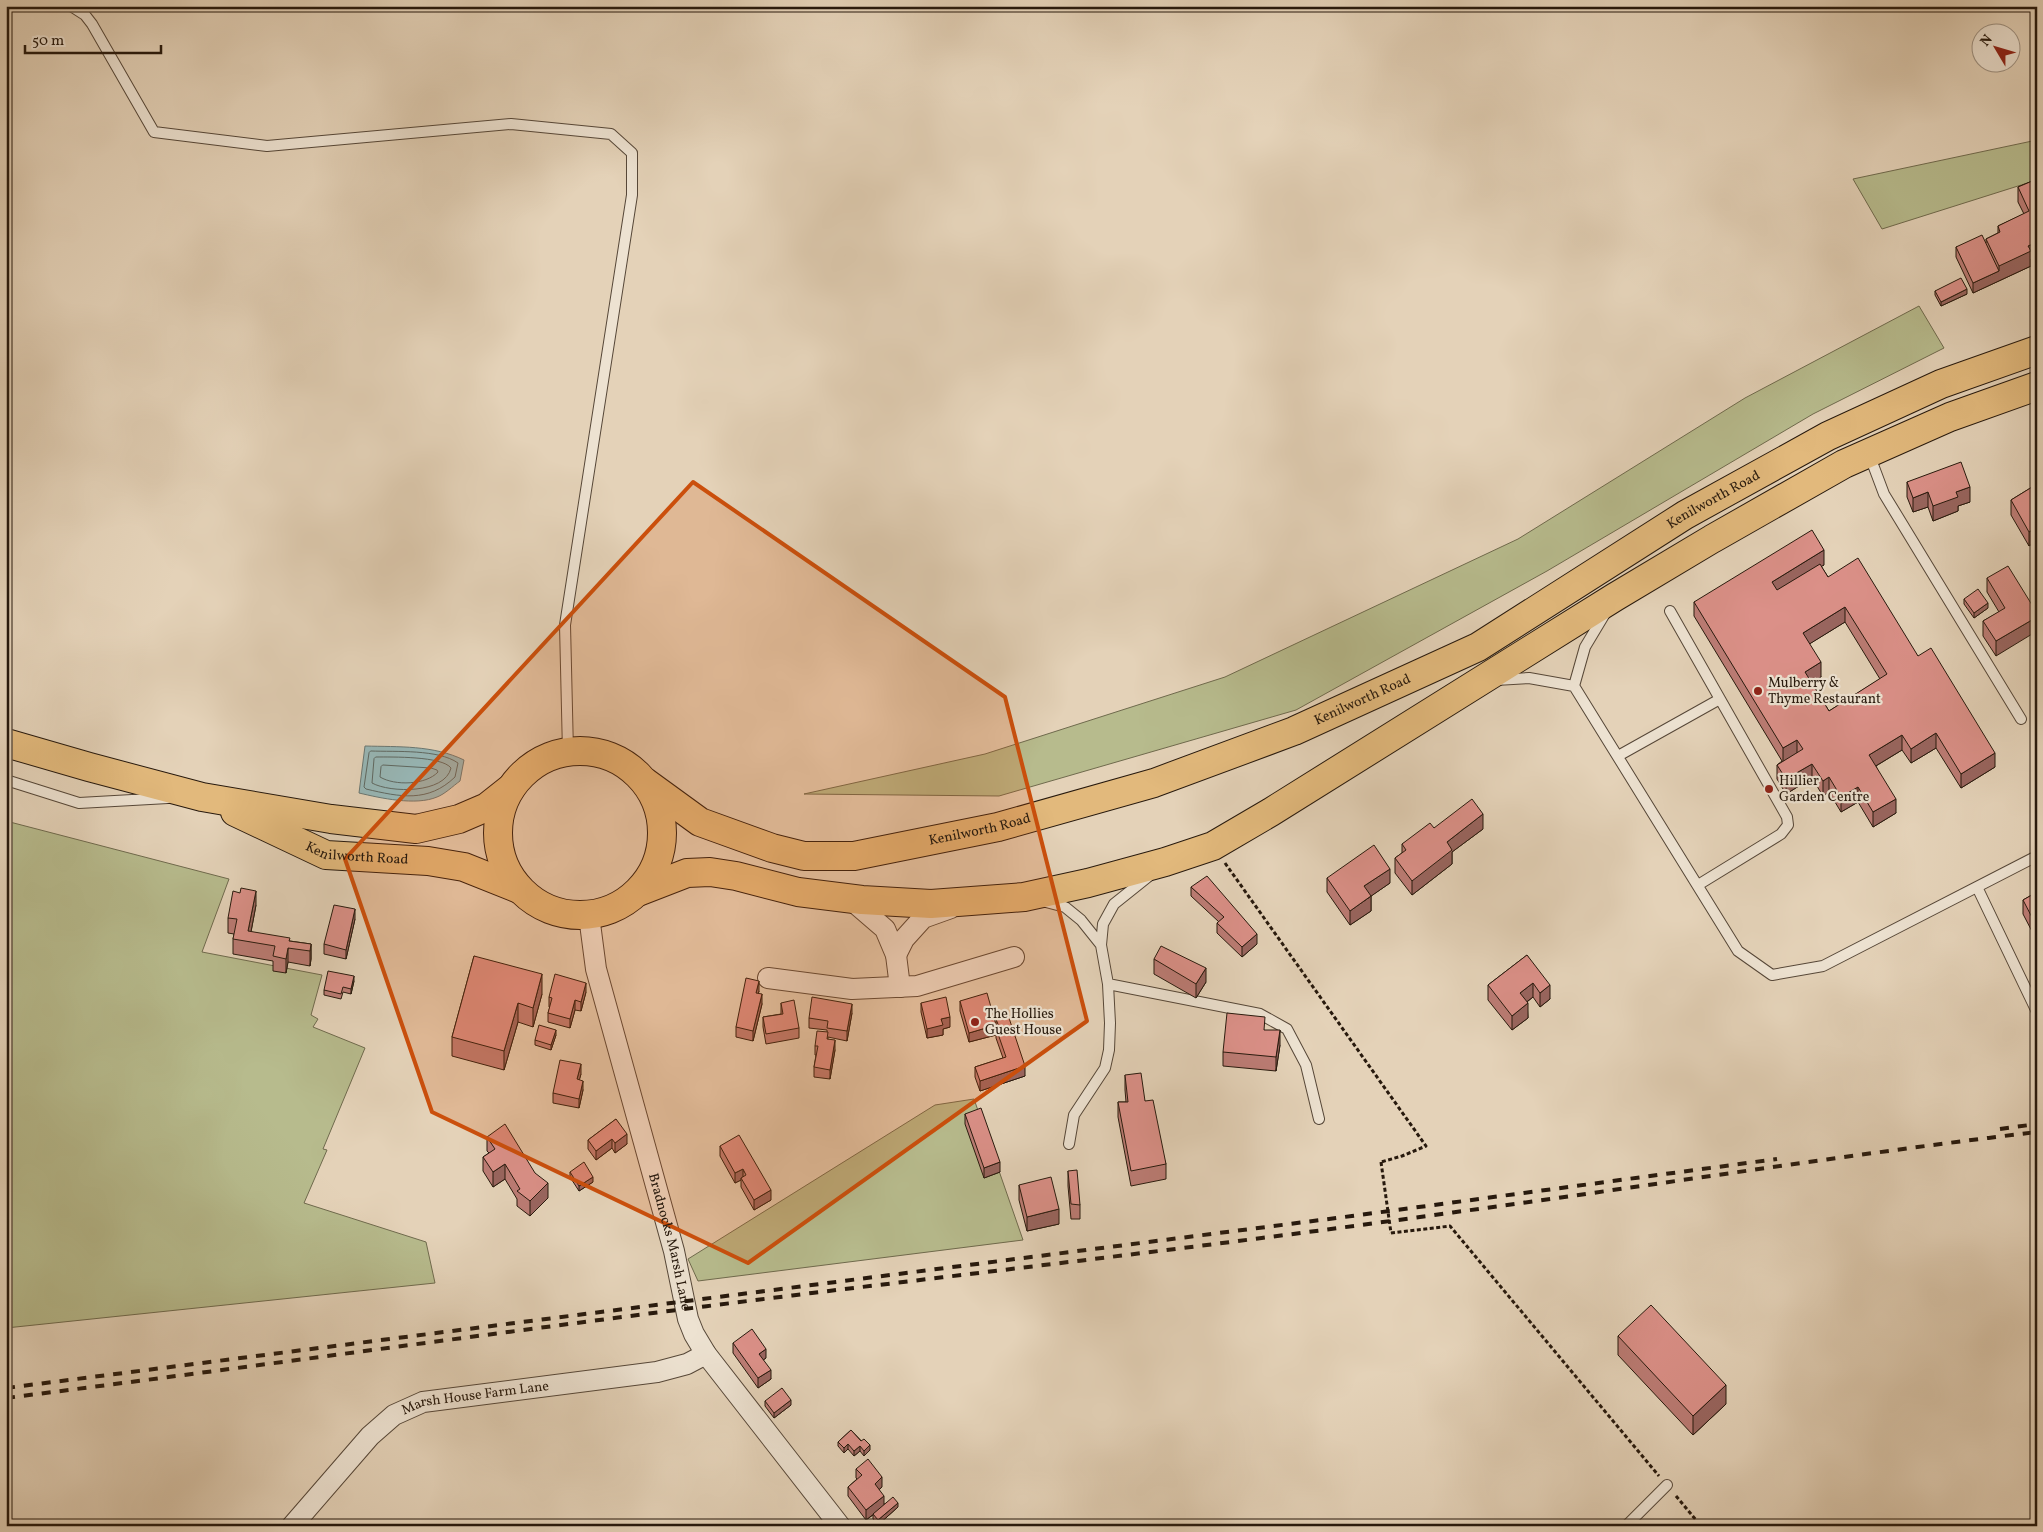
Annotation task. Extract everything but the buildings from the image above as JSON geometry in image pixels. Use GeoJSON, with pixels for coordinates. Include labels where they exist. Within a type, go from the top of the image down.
{"type":"FeatureCollection","features":[{"type":"Feature","properties":{"kind":"highway","name":"Kenilworth Road"},"geometry":{"type":"LineString","coordinates":[[645,782],[700,822],[772,848],[804,856],[854,856],[998,827],[1154,783],[1294,732],[1478,647],[1685,515],[1828,436],[1941,384],[2037,350]]}},
{"type":"Feature","properties":{"kind":"highway"},"geometry":{"type":"LineString","coordinates":[[638,892],[656,867],[663,838],[659,808],[645,782],[624,763],[596,752],[568,752],[546,758],[526,771],[511,788],[500,813],[498,840],[504,866],[519,889],[539,905],[563,914],[589,916],[616,908],[638,892],[687,873],[710,872],[798,892],[932,904],[1024,897],[1088,883],[1165,862],[1213,846],[1271,812],[1615,597],[1844,464],[1950,417],[2037,386]]}},
{"type":"Feature","properties":{"kind":"highway","name":"Kenilworth Road"},"geometry":{"type":"LineString","coordinates":[[6,743],[202,797],[331,819],[416,829],[459,819],[487,807],[511,788]]}},
{"type":"Feature","properties":{"kind":"highway","name":"Kenilworth Road"},"geometry":{"type":"LineString","coordinates":[[202,797],[326,855],[428,861],[464,867],[519,889]]}},
{"type":"Feature","properties":{"kind":"street"},"geometry":{"type":"LineString","coordinates":[[849,898],[885,929],[896,955],[900,987]]}},
{"type":"Feature","properties":{"kind":"street"},"geometry":{"type":"LineString","coordinates":[[896,955],[904,939],[923,918],[970,901]]}},
{"type":"Feature","properties":{"kind":"street","name":"Bradnocks Marsh Lane"},"geometry":{"type":"LineString","coordinates":[[589,916],[596,969],[674,1251],[688,1319],[694,1334],[706,1354],[840,1526]]}},
{"type":"Feature","properties":{"kind":"street"},"geometry":{"type":"LineString","coordinates":[[768,978],[852,990],[917,986],[1014,957]]}},
{"type":"Feature","properties":{"kind":"street","name":"Marsh House Farm Lane"},"geometry":{"type":"LineString","coordinates":[[292,1526],[370,1436],[394,1415],[423,1402],[656,1372],[688,1364],[706,1354]]}},
{"type":"Feature","properties":{"kind":"lane"},"geometry":{"type":"LineString","coordinates":[[71,6],[85,15],[92,24],[154,132],[267,146],[511,124],[611,134],[632,153],[632,195],[565,625],[568,752]]}},
{"type":"Feature","properties":{"kind":"lane"},"geometry":{"type":"LineString","coordinates":[[1868,454],[1884,494],[2021,719]]}},
{"type":"Feature","properties":{"kind":"lane"},"geometry":{"type":"LineString","coordinates":[[1615,597],[1585,647],[1574,686],[1738,951],[1772,975],[1823,966],[2037,856]]}},
{"type":"Feature","properties":{"kind":"lane"},"geometry":{"type":"LineString","coordinates":[[1670,611],[1783,808],[1788,825],[1781,834],[1698,885]]}},
{"type":"Feature","properties":{"kind":"lane"},"geometry":{"type":"LineString","coordinates":[[1480,681],[1528,678],[1574,686]]}},
{"type":"Feature","properties":{"kind":"lane"},"geometry":{"type":"LineString","coordinates":[[1618,756],[1720,699]]}},
{"type":"Feature","properties":{"kind":"lane","name":"Kenilworth Road"},"geometry":{"type":"LineString","coordinates":[[6,780],[79,802],[202,797]]}},
{"type":"Feature","properties":{"kind":"lane"},"geometry":{"type":"LineString","coordinates":[[1069,1144],[1074,1115],[1105,1068],[1109,1050],[1108,984],[1101,946],[1103,924],[1114,904],[1165,862]]}},
{"type":"Feature","properties":{"kind":"lane"},"geometry":{"type":"LineString","coordinates":[[1977,887],[2037,1012]]}},
{"type":"Feature","properties":{"kind":"lane"},"geometry":{"type":"LineString","coordinates":[[1024,897],[1064,907],[1081,920],[1101,946]]}},
{"type":"Feature","properties":{"kind":"lane"},"geometry":{"type":"LineString","coordinates":[[1108,984],[1260,1014],[1287,1029],[1306,1065],[1319,1119]]}},
{"type":"Feature","properties":{"kind":"lane"},"geometry":{"type":"LineString","coordinates":[[1626,1526],[1667,1485]]}},
{"type":"Feature","properties":{"kind":"path"},"geometry":{"type":"LineString","coordinates":[[1213,846],[1426,1146],[1381,1162],[1392,1233],[1450,1226],[1701,1526]]}},
{"type":"Feature","properties":{"kind":"highlighted area"},"geometry":{"type":"Polygon","coordinates":[[[693,482],[1005,697],[1087,1021],[748,1263],[432,1112],[345,859],[693,482]]]}},
{"type":"Feature","properties":{"kind":"green space"},"geometry":{"type":"Polygon","coordinates":[[[2037,140],[2037,180],[1882,229],[1853,179],[2037,140]]]}},
{"type":"Feature","properties":{"kind":"green space"},"geometry":{"type":"Polygon","coordinates":[[[1919,306],[1944,348],[1813,414],[1547,571],[1296,710],[999,796],[804,794],[985,754],[1225,677],[1518,539],[1745,398],[1919,306]]]}},
{"type":"Feature","properties":{"kind":"green space"},"geometry":{"type":"Polygon","coordinates":[[[6,821],[229,879],[202,952],[322,975],[311,1015],[318,1019],[313,1027],[365,1048],[323,1149],[327,1150],[304,1203],[426,1242],[435,1283],[6,1328],[6,821]]]}},
{"type":"Feature","properties":{"kind":"green space"},"geometry":{"type":"Polygon","coordinates":[[[974,1099],[1023,1240],[698,1281],[688,1259],[935,1105],[974,1099]]]}},
{"type":"Feature","properties":{"kind":"water"},"geometry":{"type":"Polygon","coordinates":[[[365,746],[428,749],[452,755],[464,760],[460,781],[440,796],[428,800],[398,800],[359,793],[365,746]]]}},
{"type":"Feature","properties":{"kind":"railway"},"geometry":{"type":"LineString","coordinates":[[2000,1129],[2037,1124]]}},
{"type":"Feature","properties":{"kind":"railway"},"geometry":{"type":"LineString","coordinates":[[6,1398],[711,1306],[1295,1234],[2037,1132]]}},
{"type":"Feature","properties":{"kind":"railway"},"geometry":{"type":"LineString","coordinates":[[6,1388],[1352,1216],[1777,1159]]}},
{"type":"Feature","properties":{"kind":"place","name":"Mulberry & Thyme Restaurant"},"geometry":{"type":"Point","coordinates":[1758,691]}},
{"type":"Feature","properties":{"kind":"place","name":"Hillier Garden Centre"},"geometry":{"type":"Point","coordinates":[1769,789]}},
{"type":"Feature","properties":{"kind":"place","name":"The Hollies Guest House"},"geometry":{"type":"Point","coordinates":[975,1022]}}]}
